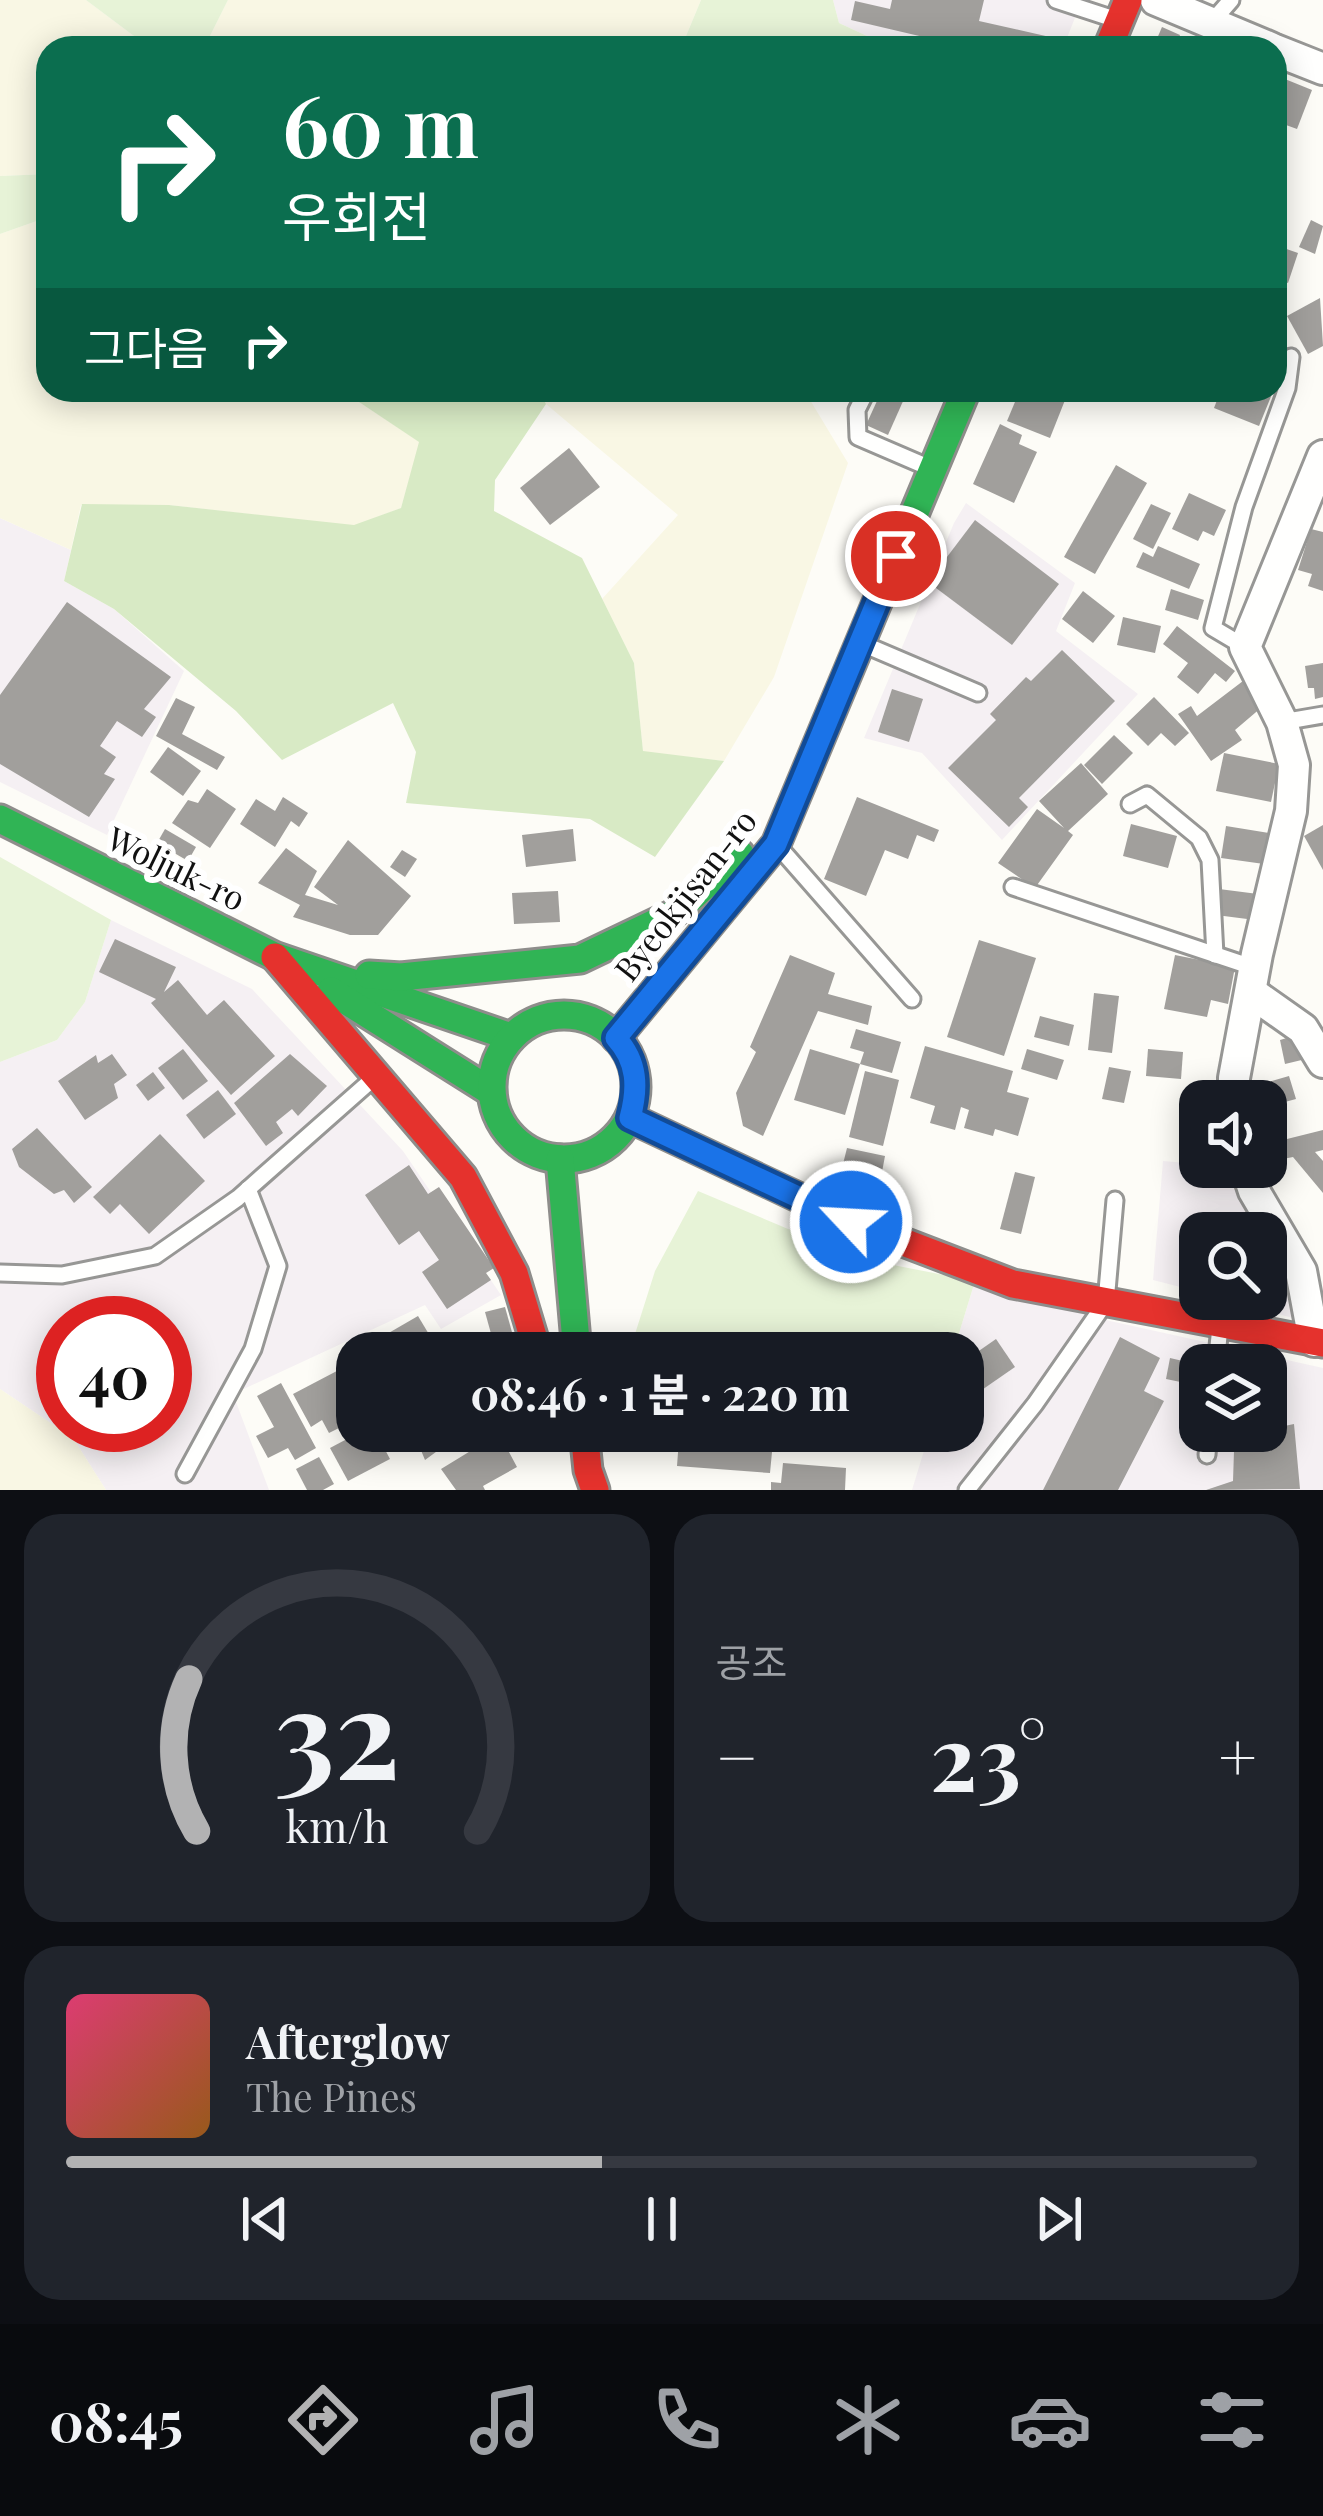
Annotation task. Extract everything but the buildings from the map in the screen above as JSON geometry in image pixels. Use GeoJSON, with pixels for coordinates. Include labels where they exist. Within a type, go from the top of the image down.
{"type":"FeatureCollection","features":[{"type":"Feature","properties":{"kind":"street"},"geometry":{"type":"LineString","coordinates":[[1156,0],[1221,12],[1255,36]]}},
{"type":"Feature","properties":{"kind":"street"},"geometry":{"type":"LineString","coordinates":[[1287,55],[1323,69]]}},
{"type":"Feature","properties":{"kind":"street","name":"Byeokjisan-ro"},"geometry":{"type":"LineString","coordinates":[[616,1038],[776,844],[961,402]]}},
{"type":"Feature","properties":{"kind":"street"},"geometry":{"type":"LineString","coordinates":[[1234,1080],[1291,811],[1294,765],[1282,722],[1245,647],[1323,456]]}},
{"type":"Feature","properties":{"kind":"street"},"geometry":{"type":"LineString","coordinates":[[326,972],[400,977],[580,959],[672,915],[791,808]]}},
{"type":"Feature","properties":{"kind":"street","name":"Woljuk-ro"},"geometry":{"type":"LineString","coordinates":[[0,819],[274,956],[326,972]]}},
{"type":"Feature","properties":{"kind":"street"},"geometry":{"type":"LineString","coordinates":[[274,956],[463,1177],[514,1273],[532,1332]]}},
{"type":"Feature","properties":{"kind":"street"},"geometry":{"type":"LineString","coordinates":[[274,956],[490,1091]]}},
{"type":"Feature","properties":{"kind":"street"},"geometry":{"type":"LineString","coordinates":[[326,972],[511,1037]]}},
{"type":"Feature","properties":{"kind":"street"},"geometry":{"type":"LineString","coordinates":[[1254,981],[1303,1029],[1323,1062]]}},
{"type":"Feature","properties":{"kind":"street"},"geometry":{"type":"LineString","coordinates":[[568,1014],[591,1020],[616,1038],[627,1050],[635,1072],[636,1096],[630,1118],[616,1138],[598,1152],[560,1159],[528,1150],[509,1135],[496,1114],[490,1091],[493,1066],[511,1037],[543,1017],[568,1014]]}},
{"type":"Feature","properties":{"kind":"street"},"geometry":{"type":"LineString","coordinates":[[630,1118],[871,1230],[1013,1284],[1318,1342],[1301,1270],[1253,1188]]}},
{"type":"Feature","properties":{"kind":"street"},"geometry":{"type":"LineString","coordinates":[[560,1159],[575,1332]]}},
{"type":"Feature","properties":{"kind":"street"},"geometry":{"type":"LineString","coordinates":[[576,1452],[591,1480]]}},
{"type":"Feature","properties":{"kind":"lane"},"geometry":{"type":"LineString","coordinates":[[1055,0],[1124,10]]}},
{"type":"Feature","properties":{"kind":"lane"},"geometry":{"type":"LineString","coordinates":[[1287,388],[1291,356]]}},
{"type":"Feature","properties":{"kind":"lane"},"geometry":{"type":"LineString","coordinates":[[861,402],[858,437],[933,469]]}},
{"type":"Feature","properties":{"kind":"lane"},"geometry":{"type":"LineString","coordinates":[[1245,647],[1213,628],[1244,507],[1282,402]]}},
{"type":"Feature","properties":{"kind":"lane"},"geometry":{"type":"LineString","coordinates":[[860,643],[978,693]]}},
{"type":"Feature","properties":{"kind":"lane"},"geometry":{"type":"LineString","coordinates":[[1282,722],[1323,715]]}},
{"type":"Feature","properties":{"kind":"lane"},"geometry":{"type":"LineString","coordinates":[[1130,804],[1147,795],[1198,838],[1210,860],[1215,955]]}},
{"type":"Feature","properties":{"kind":"lane"},"geometry":{"type":"LineString","coordinates":[[776,844],[912,999]]}},
{"type":"Feature","properties":{"kind":"lane"},"geometry":{"type":"LineString","coordinates":[[1013,886],[1215,955],[1254,981]]}},
{"type":"Feature","properties":{"kind":"lane"},"geometry":{"type":"LineString","coordinates":[[0,1273],[62,1275],[155,1256],[248,1189],[377,1075]]}},
{"type":"Feature","properties":{"kind":"lane"},"geometry":{"type":"LineString","coordinates":[[185,1474],[253,1349],[278,1266],[248,1189]]}},
{"type":"Feature","properties":{"kind":"lane"},"geometry":{"type":"LineString","coordinates":[[967,1490],[1036,1405],[1106,1302],[1115,1200]]}},
{"type":"Feature","properties":{"kind":"lane"},"geometry":{"type":"LineString","coordinates":[[1218,1344],[1220,1324]]}},
{"type":"Feature","properties":{"kind":"shaded area"},"geometry":{"type":"Polygon","coordinates":[[[0,0],[86,0],[134,36],[36,36],[36,174],[0,176],[0,0]]]}},
{"type":"Feature","properties":{"kind":"shaded area"},"geometry":{"type":"Polygon","coordinates":[[[228,0],[701,0],[686,36],[210,36],[228,0]]]}},
{"type":"Feature","properties":{"kind":"shaded area"},"geometry":{"type":"Polygon","coordinates":[[[833,0],[1082,0],[1068,36],[867,36],[839,23],[833,0]]]}},
{"type":"Feature","properties":{"kind":"shaded area"},"geometry":{"type":"Polygon","coordinates":[[[36,221],[36,402],[359,402],[420,442],[401,508],[354,526],[169,505],[81,505],[71,550],[0,518],[0,234],[36,221]]]}},
{"type":"Feature","properties":{"kind":"shaded area"},"geometry":{"type":"Polygon","coordinates":[[[811,402],[848,463],[774,677],[724,761],[643,752],[634,663],[602,599],[678,515],[546,404],[811,402]]]}},
{"type":"Feature","properties":{"kind":"shaded area"},"geometry":{"type":"Polygon","coordinates":[[[966,503],[1075,583],[1056,631],[1138,694],[1002,840],[922,753],[864,738],[966,503]]]}},
{"type":"Feature","properties":{"kind":"shaded area"},"geometry":{"type":"Polygon","coordinates":[[[0,518],[71,550],[64,581],[114,609],[184,671],[107,835],[0,782],[0,518]]]}},
{"type":"Feature","properties":{"kind":"shaded area"},"geometry":{"type":"Polygon","coordinates":[[[111,920],[252,989],[403,1151],[501,1295],[441,1329],[425,1305],[367,1332],[336,1332],[336,1346],[233,1394],[269,1490],[106,1490],[82,1452],[192,1452],[192,1296],[36,1296],[36,1413],[0,1389],[0,1062],[57,1040],[85,1002],[111,920]]]}},
{"type":"Feature","properties":{"kind":"shaded area"},"geometry":{"type":"Polygon","coordinates":[[[1163,1161],[1179,1162],[1179,1188],[1244,1188],[1256,1212],[1179,1212],[1179,1287],[1153,1280],[1163,1161]]]}},
{"type":"Feature","properties":{"kind":"shaded area"},"geometry":{"type":"Polygon","coordinates":[[[1287,1273],[1296,1291],[1293,1318],[1287,1316],[1287,1273]]]}},
{"type":"Feature","properties":{"kind":"shaded area"},"geometry":{"type":"Polygon","coordinates":[[[975,1281],[1110,1321],[1214,1344],[1179,1344],[1179,1452],[1287,1452],[1287,1360],[1323,1368],[1323,1490],[912,1490],[924,1452],[984,1452],[984,1332],[959,1332],[975,1281]]]}},
{"type":"Feature","properties":{"kind":"shaded area"},"geometry":{"type":"Polygon","coordinates":[[[0,1389],[36,1413],[36,1452],[82,1452],[106,1490],[0,1490],[0,1389]]]}},
{"type":"Feature","properties":{"kind":"green space"},"geometry":{"type":"Polygon","coordinates":[[[86,0],[228,0],[210,36],[134,36],[86,0]]]}},
{"type":"Feature","properties":{"kind":"green space"},"geometry":{"type":"Polygon","coordinates":[[[701,0],[833,0],[839,23],[867,36],[686,36],[701,0]]]}},
{"type":"Feature","properties":{"kind":"green space"},"geometry":{"type":"Polygon","coordinates":[[[36,174],[36,221],[0,234],[0,176],[36,174]]]}},
{"type":"Feature","properties":{"kind":"green space"},"geometry":{"type":"Polygon","coordinates":[[[359,402],[546,404],[495,480],[494,511],[582,558],[634,663],[643,751],[724,761],[655,857],[590,819],[406,803],[416,752],[393,703],[282,760],[236,711],[114,609],[64,581],[82,504],[169,505],[354,525],[401,508],[419,442],[359,402]]]}},
{"type":"Feature","properties":{"kind":"green space"},"geometry":{"type":"Polygon","coordinates":[[[0,857],[111,920],[85,1002],[57,1040],[0,1062],[0,857]]]}},
{"type":"Feature","properties":{"kind":"green space"},"geometry":{"type":"Polygon","coordinates":[[[698,1191],[857,1258],[975,1281],[959,1332],[636,1332],[655,1271],[698,1191]]]}},
{"type":"Feature","properties":{"kind":"traffic: fast"},"geometry":{"type":"LineString","coordinates":[[616,1038],[776,844],[961,402]]}},
{"type":"Feature","properties":{"kind":"traffic: fast"},"geometry":{"type":"LineString","coordinates":[[0,819],[274,956],[511,1037]]}},
{"type":"Feature","properties":{"kind":"traffic: fast"},"geometry":{"type":"LineString","coordinates":[[369,975],[401,977],[580,959],[672,915],[740,854]]}},
{"type":"Feature","properties":{"kind":"traffic: fast"},"geometry":{"type":"LineString","coordinates":[[331,991],[490,1091]]}},
{"type":"Feature","properties":{"kind":"traffic: fast"},"geometry":{"type":"LineString","coordinates":[[564,1015],[592,1020],[615,1036],[631,1059],[636,1087],[631,1115],[615,1138],[592,1154],[564,1159],[536,1154],[513,1138],[497,1115],[492,1087],[497,1059],[513,1036],[536,1020],[564,1015]]}},
{"type":"Feature","properties":{"kind":"traffic: fast"},"geometry":{"type":"LineString","coordinates":[[560,1159],[575,1332]]}},
{"type":"Feature","properties":{"kind":"traffic: jam"},"geometry":{"type":"LineString","coordinates":[[1113,36],[1128,0]]}},
{"type":"Feature","properties":{"kind":"traffic: jam"},"geometry":{"type":"LineString","coordinates":[[275,957],[463,1177],[514,1273],[532,1332]]}},
{"type":"Feature","properties":{"kind":"traffic: jam"},"geometry":{"type":"LineString","coordinates":[[630,1118],[851,1222],[1013,1284],[1323,1343]]}},
{"type":"Feature","properties":{"kind":"traffic: jam"},"geometry":{"type":"LineString","coordinates":[[586,1452],[595,1490]]}},
{"type":"Feature","properties":{"kind":"route"},"geometry":{"type":"LineString","coordinates":[[851,1222],[630,1118],[635,1072],[627,1050],[616,1038],[776,844],[896,556]]}}]}
